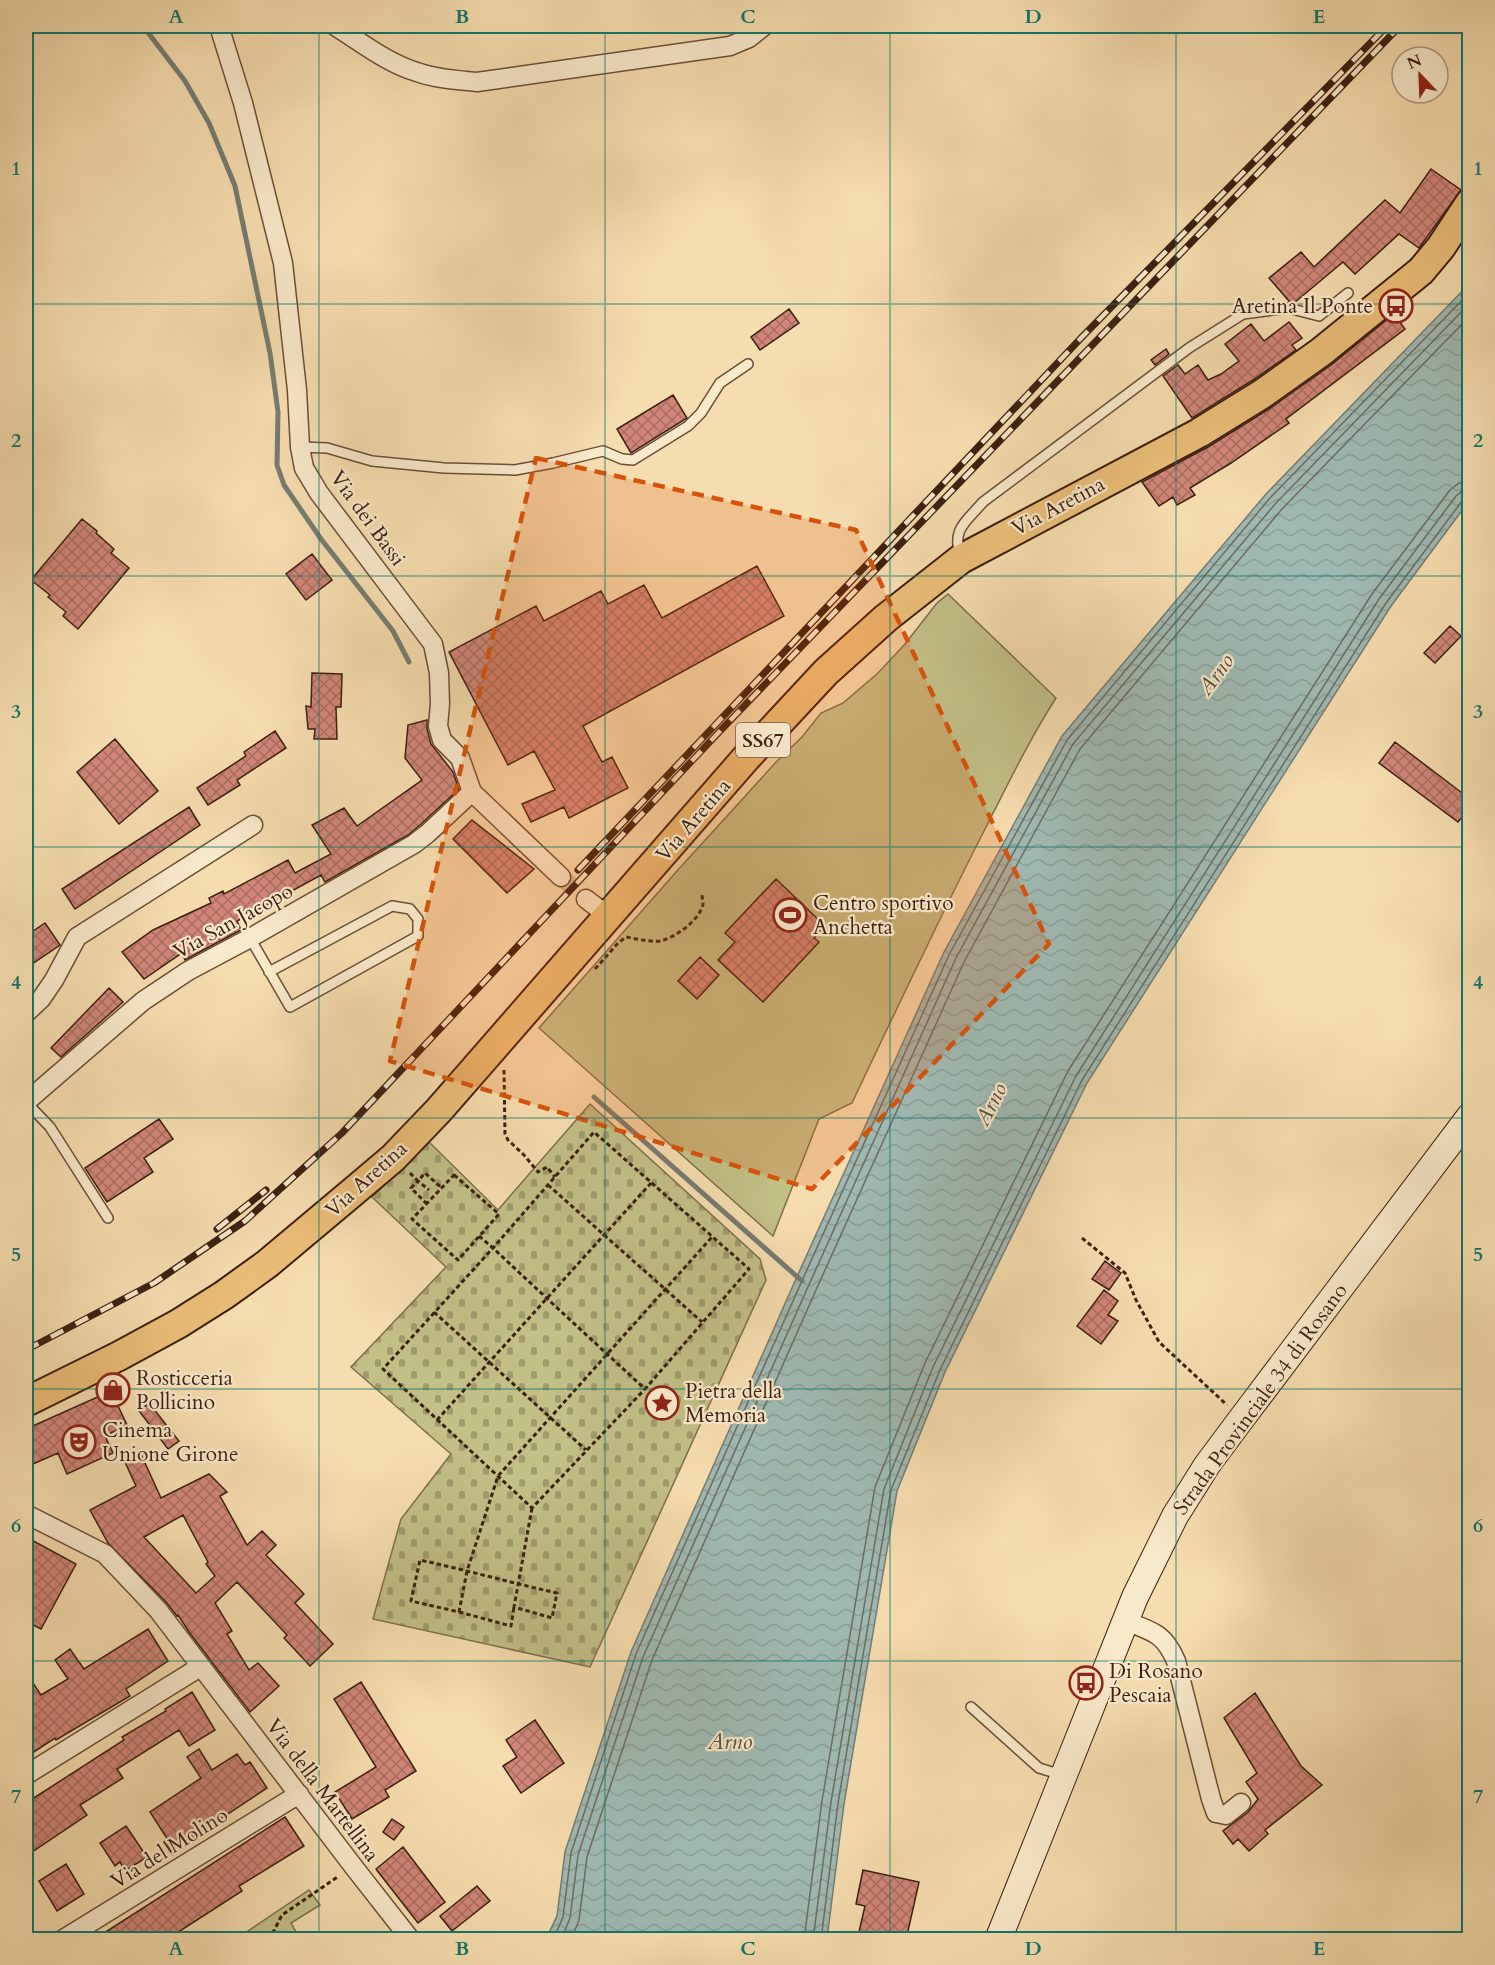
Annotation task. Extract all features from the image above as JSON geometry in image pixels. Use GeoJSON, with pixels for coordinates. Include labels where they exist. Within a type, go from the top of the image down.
{"type":"FeatureCollection","features":[{"type":"Feature","properties":{"kind":"main road","name":"Via Aretina"},"geometry":{"type":"LineString","coordinates":[[26,1402],[129,1351],[224,1295],[267,1264],[393,1158],[439,1110],[597,907],[746,758],[826,672],[886,618],[961,559],[1199,433],[1262,394],[1321,352],[1421,271],[1441,248],[1470,203]]}},
{"type":"Feature","properties":{"kind":"main road","name":"Strada Provinciale 34 di Rosano"},"geometry":{"type":"LineString","coordinates":[[998,1940],[1135,1596],[1175,1516],[1207,1465],[1470,1116]]}},
{"type":"Feature","properties":{"kind":"street","name":"Via dei Bassi"},"geometry":{"type":"LineString","coordinates":[[219,26],[243,103],[283,263],[297,390],[300,447],[304,468],[319,493],[433,644],[439,673],[438,726],[442,740],[460,758],[472,792],[561,877]]}},
{"type":"Feature","properties":{"kind":"street"},"geometry":{"type":"LineString","coordinates":[[335,26],[388,59],[416,72],[448,80],[477,82],[730,46],[749,38],[764,26]]}},
{"type":"Feature","properties":{"kind":"street","name":"Via San Jacopo"},"geometry":{"type":"LineString","coordinates":[[26,1102],[143,1001],[188,971],[414,844],[428,834],[472,792]]}},
{"type":"Feature","properties":{"kind":"street"},"geometry":{"type":"LineString","coordinates":[[26,1013],[41,999],[54,980],[77,937],[253,825]]}},
{"type":"Feature","properties":{"kind":"street","name":"Via della Martellina"},"geometry":{"type":"LineString","coordinates":[[26,1514],[109,1557],[158,1610],[411,1940]]}},
{"type":"Feature","properties":{"kind":"street"},"geometry":{"type":"LineString","coordinates":[[1125,1621],[1156,1632],[1169,1645],[1176,1661],[1216,1813],[1226,1815],[1241,1803]]}},
{"type":"Feature","properties":{"kind":"street"},"geometry":{"type":"LineString","coordinates":[[26,1775],[200,1667]]}},
{"type":"Feature","properties":{"kind":"street","name":"Via del Molino"},"geometry":{"type":"LineString","coordinates":[[62,1940],[299,1794]]}},
{"type":"Feature","properties":{"kind":"lane"},"geometry":{"type":"LineString","coordinates":[[961,559],[957,545],[958,531],[983,502],[1189,348],[1243,314],[1288,308],[1319,316],[1348,293]]}},
{"type":"Feature","properties":{"kind":"lane"},"geometry":{"type":"LineString","coordinates":[[300,447],[327,448],[372,461],[444,468],[515,470],[603,451],[622,459],[633,460],[688,426],[701,413],[720,383],[748,364]]}},
{"type":"Feature","properties":{"kind":"lane"},"geometry":{"type":"LineString","coordinates":[[250,938],[269,972],[290,1007],[418,936],[418,919],[410,909],[392,906],[269,972]]}},
{"type":"Feature","properties":{"kind":"lane"},"geometry":{"type":"LineString","coordinates":[[26,1102],[50,1128],[108,1218]]}},
{"type":"Feature","properties":{"kind":"lane"},"geometry":{"type":"LineString","coordinates":[[971,1707],[1039,1768],[1064,1776]]}},
{"type":"Feature","properties":{"kind":"path"},"geometry":{"type":"LineString","coordinates":[[594,970],[626,937],[647,942],[663,940],[689,925],[703,905],[702,894]]}},
{"type":"Feature","properties":{"kind":"path"},"geometry":{"type":"LineString","coordinates":[[504,1064],[504,1128],[507,1140],[524,1155],[537,1173],[547,1167],[555,1176]]}},
{"type":"Feature","properties":{"kind":"path"},"geometry":{"type":"LineString","coordinates":[[514,1607],[552,1618],[557,1593],[519,1584],[467,1571],[420,1560],[411,1601],[510,1626],[514,1607],[519,1584],[532,1508],[645,1389],[749,1269],[594,1132],[493,1248],[382,1369],[532,1508]]}},
{"type":"Feature","properties":{"kind":"path"},"geometry":{"type":"LineString","coordinates":[[427,1175],[442,1188]]}},
{"type":"Feature","properties":{"kind":"path"},"geometry":{"type":"LineString","coordinates":[[454,1175],[499,1214],[458,1260],[412,1219],[427,1204],[454,1175]]}},
{"type":"Feature","properties":{"kind":"path"},"geometry":{"type":"LineString","coordinates":[[427,1204],[411,1188],[418,1181],[429,1190]]}},
{"type":"Feature","properties":{"kind":"path"},"geometry":{"type":"LineString","coordinates":[[437,1420],[651,1182]]}},
{"type":"Feature","properties":{"kind":"path"},"geometry":{"type":"LineString","coordinates":[[548,1185],[702,1322]]}},
{"type":"Feature","properties":{"kind":"path"},"geometry":{"type":"LineString","coordinates":[[479,1236],[645,1389]]}},
{"type":"Feature","properties":{"kind":"path"},"geometry":{"type":"LineString","coordinates":[[459,1612],[467,1571],[498,1476],[712,1237]]}},
{"type":"Feature","properties":{"kind":"path"},"geometry":{"type":"LineString","coordinates":[[1082,1238],[1125,1273],[1159,1342],[1242,1418]]}},
{"type":"Feature","properties":{"kind":"path"},"geometry":{"type":"LineString","coordinates":[[434,1312],[586,1451]]}},
{"type":"Feature","properties":{"kind":"path"},"geometry":{"type":"LineString","coordinates":[[268,1940],[282,1915],[353,1866]]}},
{"type":"Feature","properties":{"kind":"highlighted area"},"geometry":{"type":"Polygon","coordinates":[[[536,458],[856,530],[1049,944],[812,1189],[390,1061],[536,458]]]}},
{"type":"Feature","properties":{"kind":"green space","name":"Centro sportivo Anchetta"},"geometry":{"type":"Polygon","coordinates":[[[948,594],[1056,698],[1027,747],[967,865],[852,1103],[819,1119],[773,1236],[539,1028],[677,871],[777,761],[802,737],[821,713],[843,703],[878,673],[905,644],[937,603],[948,594]]]}},
{"type":"Feature","properties":{"kind":"green space"},"geometry":{"type":"Polygon","coordinates":[[[590,1104],[760,1259],[766,1280],[590,1667],[373,1619],[401,1519],[451,1454],[351,1367],[446,1267],[372,1197],[429,1142],[498,1210],[590,1104]]]}},
{"type":"Feature","properties":{"kind":"green space"},"geometry":{"type":"Polygon","coordinates":[[[309,1890],[320,1905],[291,1923],[300,1939],[236,1939],[309,1890]]]}},
{"type":"Feature","properties":{"kind":"water","name":"Arno"},"geometry":{"type":"Polygon","coordinates":[[[1469,284],[1469,501],[1391,606],[1087,1083],[945,1372],[897,1491],[844,1804],[827,1939],[546,1939],[557,1916],[565,1852],[631,1652],[944,952],[1062,736],[1266,494],[1469,284]]]}},
{"type":"Feature","properties":{"kind":"building"},"geometry":{"type":"Polygon","coordinates":[[[1431,169],[1461,190],[1419,248],[1399,234],[1355,274],[1343,262],[1294,303],[1289,301],[1269,278],[1301,252],[1314,267],[1385,200],[1400,213],[1431,169]]]}},
{"type":"Feature","properties":{"kind":"building"},"geometry":{"type":"Polygon","coordinates":[[[789,309],[799,323],[760,350],[751,337],[789,309]]]}},
{"type":"Feature","properties":{"kind":"building"},"geometry":{"type":"Polygon","coordinates":[[[1394,314],[1405,329],[1286,419],[1289,423],[1190,488],[1195,495],[1177,505],[1173,497],[1159,506],[1142,482],[1208,447],[1272,407],[1331,365],[1394,314]]]}},
{"type":"Feature","properties":{"kind":"building"},"geometry":{"type":"Polygon","coordinates":[[[1289,322],[1302,338],[1292,345],[1296,350],[1192,418],[1163,376],[1178,365],[1185,374],[1198,365],[1208,380],[1239,361],[1225,344],[1251,324],[1264,341],[1289,322]]]}},
{"type":"Feature","properties":{"kind":"building"},"geometry":{"type":"Polygon","coordinates":[[[1166,349],[1169,354],[1155,365],[1151,360],[1166,349]]]}},
{"type":"Feature","properties":{"kind":"building"},"geometry":{"type":"Polygon","coordinates":[[[673,395],[687,418],[631,453],[617,429],[673,395]]]}},
{"type":"Feature","properties":{"kind":"building"},"geometry":{"type":"Polygon","coordinates":[[[82,519],[114,549],[111,553],[129,568],[78,629],[63,616],[66,612],[48,597],[50,595],[31,580],[82,519]]]}},
{"type":"Feature","properties":{"kind":"building"},"geometry":{"type":"Polygon","coordinates":[[[312,554],[332,580],[306,600],[286,574],[312,554]]]}},
{"type":"Feature","properties":{"kind":"building"},"geometry":{"type":"Polygon","coordinates":[[[757,566],[784,616],[583,726],[602,762],[612,757],[628,788],[569,818],[564,807],[531,822],[522,804],[555,790],[534,751],[508,765],[449,652],[536,606],[544,621],[601,591],[608,604],[644,585],[662,618],[757,566]]]}},
{"type":"Feature","properties":{"kind":"building"},"geometry":{"type":"Polygon","coordinates":[[[1450,626],[1461,636],[1435,663],[1424,653],[1450,626]]]}},
{"type":"Feature","properties":{"kind":"building"},"geometry":{"type":"Polygon","coordinates":[[[312,673],[342,674],[341,707],[336,707],[337,739],[314,739],[315,729],[308,729],[306,706],[311,707],[312,673]]]}},
{"type":"Feature","properties":{"kind":"building"},"geometry":{"type":"Polygon","coordinates":[[[427,720],[431,744],[453,772],[459,789],[420,825],[408,835],[325,882],[321,875],[237,921],[241,930],[185,960],[182,953],[144,979],[122,952],[153,930],[211,903],[209,898],[223,891],[224,894],[288,860],[295,873],[331,854],[312,825],[344,808],[357,826],[422,780],[405,758],[408,725],[427,720]]]}},
{"type":"Feature","properties":{"kind":"building"},"geometry":{"type":"Polygon","coordinates":[[[275,731],[286,748],[237,780],[240,785],[208,805],[197,788],[246,756],[244,752],[275,731]]]}},
{"type":"Feature","properties":{"kind":"building"},"geometry":{"type":"Polygon","coordinates":[[[115,739],[158,791],[119,824],[77,772],[115,739]]]}},
{"type":"Feature","properties":{"kind":"building"},"geometry":{"type":"Polygon","coordinates":[[[1395,742],[1470,799],[1470,807],[1458,822],[1379,763],[1395,742]]]}},
{"type":"Feature","properties":{"kind":"building"},"geometry":{"type":"Polygon","coordinates":[[[189,807],[200,825],[75,909],[62,889],[189,807]]]}},
{"type":"Feature","properties":{"kind":"building"},"geometry":{"type":"Polygon","coordinates":[[[472,820],[534,869],[507,893],[453,839],[472,820]]]}},
{"type":"Feature","properties":{"kind":"building"},"geometry":{"type":"Polygon","coordinates":[[[776,879],[825,926],[814,938],[819,942],[763,1002],[718,960],[735,942],[725,933],[776,879]]]}},
{"type":"Feature","properties":{"kind":"building"},"geometry":{"type":"Polygon","coordinates":[[[45,923],[60,945],[26,968],[26,936],[45,923]]]}},
{"type":"Feature","properties":{"kind":"building"},"geometry":{"type":"Polygon","coordinates":[[[700,957],[719,975],[697,999],[678,981],[700,957]]]}},
{"type":"Feature","properties":{"kind":"building"},"geometry":{"type":"Polygon","coordinates":[[[109,988],[123,1002],[61,1057],[51,1048],[109,988]]]}},
{"type":"Feature","properties":{"kind":"building"},"geometry":{"type":"Polygon","coordinates":[[[159,1119],[173,1139],[144,1158],[153,1172],[107,1202],[85,1168],[159,1119]]]}},
{"type":"Feature","properties":{"kind":"building"},"geometry":{"type":"Polygon","coordinates":[[[1105,1261],[1121,1273],[1109,1290],[1092,1279],[1105,1261]]]}},
{"type":"Feature","properties":{"kind":"building"},"geometry":{"type":"Polygon","coordinates":[[[1104,1290],[1118,1301],[1108,1315],[1118,1321],[1101,1344],[1077,1326],[1104,1290]]]}},
{"type":"Feature","properties":{"kind":"building"},"geometry":{"type":"Polygon","coordinates":[[[111,1391],[127,1425],[105,1436],[113,1453],[67,1474],[58,1453],[26,1467],[26,1429],[111,1391]]]}},
{"type":"Feature","properties":{"kind":"building"},"geometry":{"type":"Polygon","coordinates":[[[149,1403],[179,1441],[168,1449],[139,1411],[149,1403]]]}},
{"type":"Feature","properties":{"kind":"building"},"geometry":{"type":"Polygon","coordinates":[[[140,1452],[161,1498],[209,1474],[227,1492],[220,1496],[247,1545],[262,1531],[276,1545],[266,1555],[304,1594],[295,1603],[333,1644],[310,1666],[284,1638],[287,1635],[237,1582],[215,1603],[232,1631],[227,1634],[249,1670],[258,1663],[279,1686],[250,1712],[178,1615],[108,1543],[90,1510],[136,1486],[124,1460],[140,1452]],[[183,1515],[144,1537],[196,1593],[215,1576],[206,1564],[208,1562],[183,1515]]]}},
{"type":"Feature","properties":{"kind":"building"},"geometry":{"type":"Polygon","coordinates":[[[26,1537],[76,1564],[41,1629],[26,1621],[26,1537]]]}},
{"type":"Feature","properties":{"kind":"building"},"geometry":{"type":"Polygon","coordinates":[[[148,1629],[168,1661],[126,1689],[130,1696],[26,1757],[26,1673],[41,1695],[68,1679],[55,1660],[70,1649],[84,1669],[148,1629]]]}},
{"type":"Feature","properties":{"kind":"building"},"geometry":{"type":"Polygon","coordinates":[[[361,1682],[416,1771],[385,1790],[389,1797],[352,1819],[335,1792],[376,1767],[334,1699],[361,1682]]]}},
{"type":"Feature","properties":{"kind":"building"},"geometry":{"type":"Polygon","coordinates":[[[192,1692],[215,1730],[189,1746],[179,1730],[117,1769],[123,1778],[80,1805],[87,1815],[26,1856],[26,1803],[124,1740],[122,1737],[166,1711],[165,1709],[192,1692]]]}},
{"type":"Feature","properties":{"kind":"building"},"geometry":{"type":"Polygon","coordinates":[[[1255,1693],[1301,1766],[1322,1785],[1265,1830],[1268,1834],[1249,1851],[1238,1839],[1233,1844],[1223,1831],[1248,1812],[1258,1799],[1246,1782],[1257,1773],[1224,1718],[1255,1693]]]}},
{"type":"Feature","properties":{"kind":"building"},"geometry":{"type":"Polygon","coordinates":[[[535,1720],[564,1763],[521,1793],[503,1766],[517,1757],[506,1740],[535,1720]]]}},
{"type":"Feature","properties":{"kind":"building"},"geometry":{"type":"Polygon","coordinates":[[[199,1749],[212,1770],[237,1754],[245,1765],[250,1762],[267,1788],[207,1828],[209,1831],[173,1855],[164,1842],[168,1840],[150,1812],[201,1778],[187,1757],[199,1749]]]}},
{"type":"Feature","properties":{"kind":"building"},"geometry":{"type":"Polygon","coordinates":[[[285,1817],[304,1846],[239,1886],[242,1891],[166,1940],[93,1940],[285,1817]]]}},
{"type":"Feature","properties":{"kind":"building"},"geometry":{"type":"Polygon","coordinates":[[[392,1819],[404,1827],[394,1840],[383,1832],[392,1819]]]}},
{"type":"Feature","properties":{"kind":"building"},"geometry":{"type":"Polygon","coordinates":[[[126,1826],[147,1857],[125,1871],[120,1862],[115,1866],[100,1843],[126,1826]]]}},
{"type":"Feature","properties":{"kind":"building"},"geometry":{"type":"Polygon","coordinates":[[[403,1847],[445,1902],[418,1923],[376,1869],[403,1847]]]}},
{"type":"Feature","properties":{"kind":"building"},"geometry":{"type":"Polygon","coordinates":[[[66,1864],[84,1894],[57,1911],[39,1881],[66,1864]]]}},
{"type":"Feature","properties":{"kind":"building"},"geometry":{"type":"Polygon","coordinates":[[[863,1870],[919,1882],[906,1940],[895,1940],[859,1932],[865,1906],[856,1904],[863,1870]]]}},
{"type":"Feature","properties":{"kind":"building"},"geometry":{"type":"Polygon","coordinates":[[[477,1886],[490,1901],[452,1931],[440,1916],[477,1886]]]}},
{"type":"Feature","properties":{"kind":"waterway"},"geometry":{"type":"LineString","coordinates":[[143,26],[185,81],[209,123],[235,186],[270,353],[278,412],[277,465],[284,485],[321,539],[393,631],[409,662]]}},
{"type":"Feature","properties":{"kind":"waterway"},"geometry":{"type":"LineString","coordinates":[[594,1097],[802,1281]]}},
{"type":"Feature","properties":{"kind":"tunnel"},"geometry":{"type":"LineString","coordinates":[[561,877],[586,899]]}},
{"type":"Feature","properties":{"kind":"railway"},"geometry":{"type":"LineString","coordinates":[[578,870],[1082,337],[1387,26]]}},
{"type":"Feature","properties":{"kind":"railway"},"geometry":{"type":"LineString","coordinates":[[26,1350],[154,1283],[245,1221],[342,1133],[720,731],[1400,26]]}},
{"type":"Feature","properties":{"kind":"railway"},"geometry":{"type":"LineString","coordinates":[[217,1229],[266,1190]]}},
{"type":"Feature","properties":{"kind":"place","name":"Aretina Il Ponte"},"geometry":{"type":"Point","coordinates":[1396,306]}},
{"type":"Feature","properties":{"kind":"place","name":"Centro sportivo Anchetta"},"geometry":{"type":"Point","coordinates":[790,915]}},
{"type":"Feature","properties":{"kind":"place","name":"Rosticceria Pollicino"},"geometry":{"type":"Point","coordinates":[113,1390]}},
{"type":"Feature","properties":{"kind":"place","name":"Pietra della Memoria"},"geometry":{"type":"Point","coordinates":[662,1403]}},
{"type":"Feature","properties":{"kind":"place","name":"Cinema Unione Girone"},"geometry":{"type":"Point","coordinates":[79,1442]}},
{"type":"Feature","properties":{"kind":"place","name":"Di Rosano Pescaia"},"geometry":{"type":"Point","coordinates":[1086,1683]}}]}
